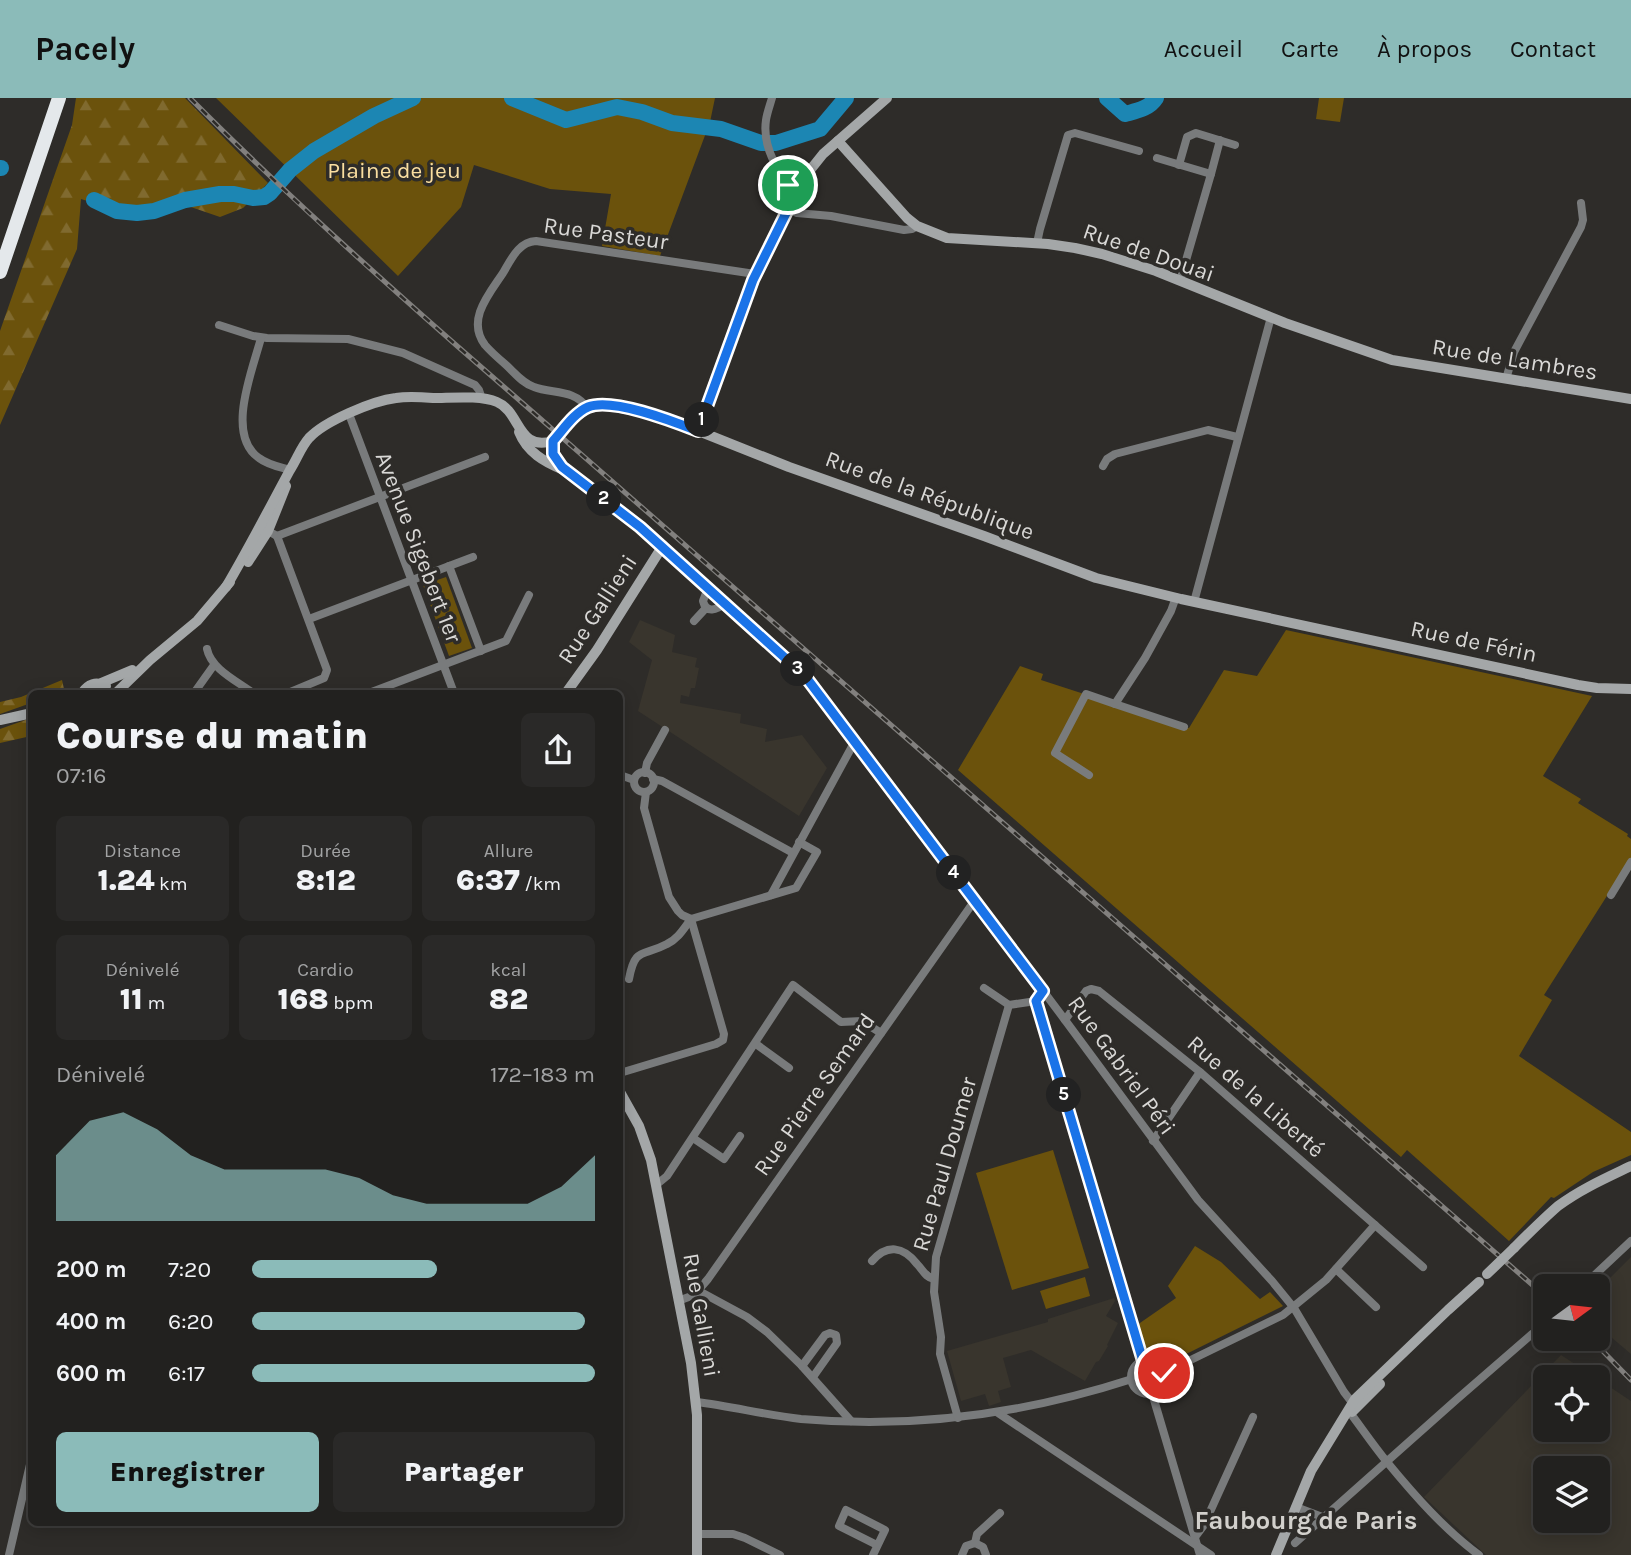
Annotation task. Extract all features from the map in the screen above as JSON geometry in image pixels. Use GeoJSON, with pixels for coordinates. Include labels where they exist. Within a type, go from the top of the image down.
{"type":"FeatureCollection","features":[{"type":"Feature","properties":{"kind":"highway"},"geometry":{"type":"LineString","coordinates":[[0,250],[50,98]]}},
{"type":"Feature","properties":{"kind":"highway"},"geometry":{"type":"LineString","coordinates":[[0,272],[59,98]]}},
{"type":"Feature","properties":{"kind":"main road"},"geometry":{"type":"LineString","coordinates":[[698,431],[755,274],[796,193],[814,165],[887,98]]}},
{"type":"Feature","properties":{"kind":"main road","name":"Rue de Douai"},"geometry":{"type":"LineString","coordinates":[[838,141],[903,214],[917,226],[940,236],[1066,246],[1094,252],[1148,268],[1271,317],[1391,360]]}},
{"type":"Feature","properties":{"kind":"main road","name":"Rue de Lambres"},"geometry":{"type":"LineString","coordinates":[[1391,360],[1631,399]]}},
{"type":"Feature","properties":{"kind":"main road"},"geometry":{"type":"LineString","coordinates":[[117,690],[197,621],[226,587],[246,555],[268,531],[290,470],[304,444],[322,427],[378,402],[395,398],[482,399],[504,406],[531,440],[542,443],[553,441]]}},
{"type":"Feature","properties":{"kind":"main road","name":"Rue de la République"},"geometry":{"type":"LineString","coordinates":[[587,408],[599,404],[612,405],[658,417],[1086,575],[1127,587],[1310,626]]}},
{"type":"Feature","properties":{"kind":"main road"},"geometry":{"type":"LineString","coordinates":[[587,408],[553,441],[555,458],[562,467],[662,547]]}},
{"type":"Feature","properties":{"kind":"main road"},"geometry":{"type":"LineString","coordinates":[[511,414],[522,442],[529,450],[551,465],[571,473]]}},
{"type":"Feature","properties":{"kind":"main road","name":"Rue Gallieni"},"geometry":{"type":"LineString","coordinates":[[568,690],[597,650],[662,547]]}},
{"type":"Feature","properties":{"kind":"main road","name":"Rue de Férin"},"geometry":{"type":"LineString","coordinates":[[1310,626],[1578,685],[1631,689]]}},
{"type":"Feature","properties":{"kind":"main road"},"geometry":{"type":"LineString","coordinates":[[85,690],[90,685],[120,677],[150,660]]}},
{"type":"Feature","properties":{"kind":"main road"},"geometry":{"type":"LineString","coordinates":[[101,683],[110,690]]}},
{"type":"Feature","properties":{"kind":"main road"},"geometry":{"type":"LineString","coordinates":[[0,720],[28,714]]}},
{"type":"Feature","properties":{"kind":"main road","name":"Rue Gallieni"},"geometry":{"type":"LineString","coordinates":[[623,1098],[643,1135],[651,1160],[691,1363],[696,1402],[697,1555]]}},
{"type":"Feature","properties":{"kind":"main road"},"geometry":{"type":"LineString","coordinates":[[1276,1555],[1315,1463],[1352,1409],[1440,1325],[1483,1278],[1546,1217],[1596,1182],[1631,1166]]}},
{"type":"Feature","properties":{"kind":"street"},"geometry":{"type":"LineString","coordinates":[[772,98],[765,121],[769,149],[782,176],[796,193]]}},
{"type":"Feature","properties":{"kind":"street"},"geometry":{"type":"LineString","coordinates":[[1037,243],[1068,135],[1075,133],[1139,151]]}},
{"type":"Feature","properties":{"kind":"street"},"geometry":{"type":"LineString","coordinates":[[1180,164],[1189,135],[1196,133],[1235,145]]}},
{"type":"Feature","properties":{"kind":"street"},"geometry":{"type":"LineString","coordinates":[[1180,281],[1220,141]]}},
{"type":"Feature","properties":{"kind":"street"},"geometry":{"type":"LineString","coordinates":[[1157,158],[1211,174]]}},
{"type":"Feature","properties":{"kind":"street"},"geometry":{"type":"LineString","coordinates":[[1506,379],[1514,352],[1581,227],[1581,203]]}},
{"type":"Feature","properties":{"kind":"street"},"geometry":{"type":"LineString","coordinates":[[788,209],[904,230],[917,226]]}},
{"type":"Feature","properties":{"kind":"street","name":"Rue Pasteur"},"geometry":{"type":"LineString","coordinates":[[587,408],[582,400],[575,396],[537,389],[524,382],[482,340],[478,323],[482,306],[524,244],[536,241],[755,274]]}},
{"type":"Feature","properties":{"kind":"street"},"geometry":{"type":"LineString","coordinates":[[1194,602],[1271,317]]}},
{"type":"Feature","properties":{"kind":"street"},"geometry":{"type":"LineString","coordinates":[[219,325],[261,338],[342,338],[396,351],[475,385],[480,390],[482,399]]}},
{"type":"Feature","properties":{"kind":"street"},"geometry":{"type":"LineString","coordinates":[[261,338],[243,407],[244,434],[251,451],[257,457],[290,470]]}},
{"type":"Feature","properties":{"kind":"street","name":"Avenue Sigebert 1er"},"geometry":{"type":"LineString","coordinates":[[349,414],[453,690]]}},
{"type":"Feature","properties":{"kind":"street"},"geometry":{"type":"LineString","coordinates":[[1103,466],[1107,459],[1115,454],[1208,430],[1237,437]]}},
{"type":"Feature","properties":{"kind":"street"},"geometry":{"type":"LineString","coordinates":[[295,690],[326,676],[327,666],[309,619],[268,531],[380,497],[485,457]]}},
{"type":"Feature","properties":{"kind":"street","name":"Rue Gabriel Péri"},"geometry":{"type":"LineString","coordinates":[[662,547],[805,676],[1203,1207],[1294,1308],[1352,1409],[1387,1462],[1450,1532],[1479,1555]]}},
{"type":"Feature","properties":{"kind":"street"},"geometry":{"type":"LineString","coordinates":[[309,619],[473,557]]}},
{"type":"Feature","properties":{"kind":"street","name":"Avenue Sigebert 1er"},"geometry":{"type":"LineString","coordinates":[[449,566],[481,650]]}},
{"type":"Feature","properties":{"kind":"street"},"geometry":{"type":"LineString","coordinates":[[708,588],[703,601],[708,610],[718,609],[725,603]]}},
{"type":"Feature","properties":{"kind":"street"},"geometry":{"type":"LineString","coordinates":[[377,690],[508,639],[529,595]]}},
{"type":"Feature","properties":{"kind":"street"},"geometry":{"type":"LineString","coordinates":[[1115,704],[1171,611],[1176,597]]}},
{"type":"Feature","properties":{"kind":"street"},"geometry":{"type":"LineString","coordinates":[[694,621],[706,608]]}},
{"type":"Feature","properties":{"kind":"street"},"geometry":{"type":"LineString","coordinates":[[207,649],[214,664],[249,690]]}},
{"type":"Feature","properties":{"kind":"street"},"geometry":{"type":"LineString","coordinates":[[196,690],[214,664]]}},
{"type":"Feature","properties":{"kind":"street"},"geometry":{"type":"LineString","coordinates":[[1089,775],[1055,753],[1086,694],[1184,727]]}},
{"type":"Feature","properties":{"kind":"street"},"geometry":{"type":"LineString","coordinates":[[645,773],[665,730]]}},
{"type":"Feature","properties":{"kind":"street"},"geometry":{"type":"LineString","coordinates":[[771,895],[855,741]]}},
{"type":"Feature","properties":{"kind":"street"},"geometry":{"type":"LineString","coordinates":[[653,779],[652,788],[646,792],[636,789],[634,780],[638,774],[649,774],[653,779],[662,781],[793,853]]}},
{"type":"Feature","properties":{"kind":"street"},"geometry":{"type":"LineString","coordinates":[[623,776],[634,780]]}},
{"type":"Feature","properties":{"kind":"street"},"geometry":{"type":"LineString","coordinates":[[646,792],[644,808],[669,897],[678,911],[691,919]]}},
{"type":"Feature","properties":{"kind":"street"},"geometry":{"type":"LineString","coordinates":[[629,979],[633,962],[640,954],[671,942],[691,919],[796,888],[817,852],[799,842]]}},
{"type":"Feature","properties":{"kind":"street"},"geometry":{"type":"LineString","coordinates":[[1611,895],[1631,862]]}},
{"type":"Feature","properties":{"kind":"street","name":"Rue Pierre Semard"},"geometry":{"type":"LineString","coordinates":[[678,1301],[699,1291],[975,901]]}},
{"type":"Feature","properties":{"kind":"street"},"geometry":{"type":"LineString","coordinates":[[623,1072],[723,1040],[724,1034],[691,919]]}},
{"type":"Feature","properties":{"kind":"street"},"geometry":{"type":"LineString","coordinates":[[656,1185],[667,1176],[793,985],[841,1021],[862,1021],[880,1033]]}},
{"type":"Feature","properties":{"kind":"street"},"geometry":{"type":"LineString","coordinates":[[984,988],[1009,1005],[1036,1001],[1043,991]]}},
{"type":"Feature","properties":{"kind":"street","name":"Rue de la Liberté"},"geometry":{"type":"LineString","coordinates":[[1065,1020],[1086,992],[1096,989],[1200,1072],[1423,1267]]}},
{"type":"Feature","properties":{"kind":"street"},"geometry":{"type":"LineString","coordinates":[[1036,1001],[1143,1361]]}},
{"type":"Feature","properties":{"kind":"street","name":"Rue Paul Doumer"},"geometry":{"type":"LineString","coordinates":[[958,1418],[940,1354],[941,1337],[934,1299],[934,1279],[938,1249],[1009,1005]]}},
{"type":"Feature","properties":{"kind":"street"},"geometry":{"type":"LineString","coordinates":[[756,1044],[789,1068]]}},
{"type":"Feature","properties":{"kind":"street"},"geometry":{"type":"LineString","coordinates":[[1153,1141],[1200,1072]]}},
{"type":"Feature","properties":{"kind":"street"},"geometry":{"type":"LineString","coordinates":[[693,1138],[724,1159],[740,1136]]}},
{"type":"Feature","properties":{"kind":"street"},"geometry":{"type":"LineString","coordinates":[[1164,1373],[1294,1308],[1336,1269],[1375,1225]]}},
{"type":"Feature","properties":{"kind":"street"},"geometry":{"type":"LineString","coordinates":[[1596,1274],[1631,1241]]}},
{"type":"Feature","properties":{"kind":"street"},"geometry":{"type":"LineString","coordinates":[[872,1261],[883,1251],[897,1250],[909,1255],[928,1277],[934,1279]]}},
{"type":"Feature","properties":{"kind":"street"},"geometry":{"type":"LineString","coordinates":[[1336,1269],[1376,1307]]}},
{"type":"Feature","properties":{"kind":"street"},"geometry":{"type":"LineString","coordinates":[[699,1291],[754,1321],[785,1348],[851,1421]]}},
{"type":"Feature","properties":{"kind":"street"},"geometry":{"type":"LineString","coordinates":[[802,1366],[825,1335],[836,1335],[837,1343],[813,1377]]}},
{"type":"Feature","properties":{"kind":"street"},"geometry":{"type":"LineString","coordinates":[[1295,1543],[1532,1335]]}},
{"type":"Feature","properties":{"kind":"street"},"geometry":{"type":"LineString","coordinates":[[1143,1361],[1156,1362],[1164,1373],[1162,1386],[1152,1394],[1138,1391],[1132,1379],[1134,1368],[1143,1361]]}},
{"type":"Feature","properties":{"kind":"street"},"geometry":{"type":"LineString","coordinates":[[696,1402],[785,1417],[889,1422],[998,1413],[1067,1398],[1132,1379]]}},
{"type":"Feature","properties":{"kind":"street"},"geometry":{"type":"LineString","coordinates":[[1152,1394],[1199,1551]]}},
{"type":"Feature","properties":{"kind":"street"},"geometry":{"type":"LineString","coordinates":[[998,1413],[1199,1551],[1211,1555]]}},
{"type":"Feature","properties":{"kind":"street"},"geometry":{"type":"LineString","coordinates":[[1195,1536],[1204,1525],[1252,1417]]}},
{"type":"Feature","properties":{"kind":"street"},"geometry":{"type":"LineString","coordinates":[[9,1555],[28,1472]]}},
{"type":"Feature","properties":{"kind":"street"},"geometry":{"type":"LineString","coordinates":[[1296,1507],[1325,1517]]}},
{"type":"Feature","properties":{"kind":"street"},"geometry":{"type":"LineString","coordinates":[[873,1555],[885,1530],[846,1510],[839,1526],[877,1545]]}},
{"type":"Feature","properties":{"kind":"street"},"geometry":{"type":"LineString","coordinates":[[975,1543],[977,1534],[1000,1513]]}},
{"type":"Feature","properties":{"kind":"street"},"geometry":{"type":"LineString","coordinates":[[697,1534],[733,1534],[780,1555]]}},
{"type":"Feature","properties":{"kind":"street"},"geometry":{"type":"LineString","coordinates":[[961,1555],[965,1546],[975,1543],[983,1547],[986,1555]]}},
{"type":"Feature","properties":{"kind":"shaded area"},"geometry":{"type":"Polygon","coordinates":[[[640,620],[675,635],[672,652],[697,658],[695,667],[699,668],[695,688],[691,688],[689,697],[681,695],[680,703],[741,714],[740,723],[767,729],[765,742],[802,735],[827,768],[799,816],[638,711],[652,660],[629,642],[640,620]]]}},
{"type":"Feature","properties":{"kind":"shaded area"},"geometry":{"type":"Polygon","coordinates":[[[1631,1257],[1631,1354],[1610,1336],[1610,1278],[1631,1257]]]}},
{"type":"Feature","properties":{"kind":"shaded area"},"geometry":{"type":"Polygon","coordinates":[[[1114,1298],[1115,1301],[1106,1316],[1118,1323],[1108,1346],[1085,1381],[1031,1350],[1003,1358],[1011,1387],[998,1391],[1001,1402],[989,1406],[985,1394],[961,1401],[947,1351],[1048,1322],[1048,1319],[1114,1298]]]}},
{"type":"Feature","properties":{"kind":"shaded area"},"geometry":{"type":"Polygon","coordinates":[[[1561,1355],[1576,1365],[1551,1365],[1561,1355]]]}},
{"type":"Feature","properties":{"kind":"shaded area"},"geometry":{"type":"Polygon","coordinates":[[[1533,1384],[1533,1442],[1610,1442],[1610,1387],[1631,1401],[1631,1555],[1486,1555],[1424,1497],[1533,1384]]]}},
{"type":"Feature","properties":{"kind":"green space"},"geometry":{"type":"Polygon","coordinates":[[[76,98],[185,98],[268,183],[243,208],[220,217],[185,205],[140,217],[81,199],[77,249],[0,425],[0,331],[72,125],[76,98]]]}},
{"type":"Feature","properties":{"kind":"green space","name":"Plaine de jeu"},"geometry":{"type":"Polygon","coordinates":[[[216,98],[715,98],[710,122],[660,256],[602,246],[611,194],[550,189],[474,165],[461,207],[398,276],[216,98]]]}},
{"type":"Feature","properties":{"kind":"green space"},"geometry":{"type":"Polygon","coordinates":[[[1319,98],[1344,98],[1340,122],[1316,119],[1319,98]]]}},
{"type":"Feature","properties":{"kind":"green space"},"geometry":{"type":"Polygon","coordinates":[[[446,577],[472,648],[449,656],[423,585],[446,577]]]}},
{"type":"Feature","properties":{"kind":"green space"},"geometry":{"type":"Polygon","coordinates":[[[1286,630],[1592,696],[1543,776],[1581,799],[1578,803],[1628,834],[1631,839],[1631,858],[1544,995],[1552,1000],[1519,1056],[1631,1132],[1631,1155],[1593,1172],[1554,1198],[1551,1197],[1509,1241],[1407,1150],[1401,1157],[958,770],[1020,666],[1043,674],[1041,680],[1189,728],[1224,670],[1257,676],[1286,630]]]}},
{"type":"Feature","properties":{"kind":"green space"},"geometry":{"type":"Polygon","coordinates":[[[62,680],[64,689],[62,690],[38,690],[62,680]]]}},
{"type":"Feature","properties":{"kind":"green space"},"geometry":{"type":"Polygon","coordinates":[[[28,694],[28,704],[0,714],[0,702],[28,694]]]}},
{"type":"Feature","properties":{"kind":"green space"},"geometry":{"type":"Polygon","coordinates":[[[28,719],[28,737],[0,743],[0,729],[28,719]]]}},
{"type":"Feature","properties":{"kind":"green space"},"geometry":{"type":"Polygon","coordinates":[[[1053,1150],[1089,1268],[1012,1290],[976,1173],[1053,1150]]]}},
{"type":"Feature","properties":{"kind":"green space"},"geometry":{"type":"Polygon","coordinates":[[[1195,1246],[1221,1262],[1260,1299],[1270,1292],[1283,1306],[1170,1362],[1143,1348],[1137,1325],[1176,1298],[1168,1286],[1195,1246]]]}},
{"type":"Feature","properties":{"kind":"green space"},"geometry":{"type":"Polygon","coordinates":[[[1085,1277],[1090,1296],[1046,1309],[1040,1291],[1085,1277]]]}},
{"type":"Feature","properties":{"kind":"waterway"},"geometry":{"type":"LineString","coordinates":[[94,200],[117,211],[137,213],[220,194],[264,197],[290,170],[314,151],[374,116],[413,98]]}},
{"type":"Feature","properties":{"kind":"waterway"},"geometry":{"type":"LineString","coordinates":[[512,98],[566,120],[617,107],[642,112],[672,123],[721,129],[761,143],[776,143],[820,129],[846,98]]}},
{"type":"Feature","properties":{"kind":"waterway"},"geometry":{"type":"LineString","coordinates":[[1107,98],[1125,114],[1146,107],[1156,98]]}},
{"type":"Feature","properties":{"kind":"railway"},"geometry":{"type":"LineString","coordinates":[[190,98],[288,193],[422,315],[1533,1286]]}},
{"type":"Feature","properties":{"kind":"railway"},"geometry":{"type":"LineString","coordinates":[[1603,1351],[1631,1380]]}},
{"type":"Feature","properties":{"kind":"district","name":"Faubourg de Paris"},"geometry":{"type":"Point","coordinates":[1306,1520]}},
{"type":"Feature","properties":{"kind":"route"},"geometry":{"type":"LineString","coordinates":[[788,185],[796,193],[753,280],[698,431],[641,412],[595,405],[576,416],[553,441],[553,454],[562,467],[640,527],[805,676],[1043,991],[1036,1001],[1143,1361],[1156,1362],[1164,1373]]}}]}
